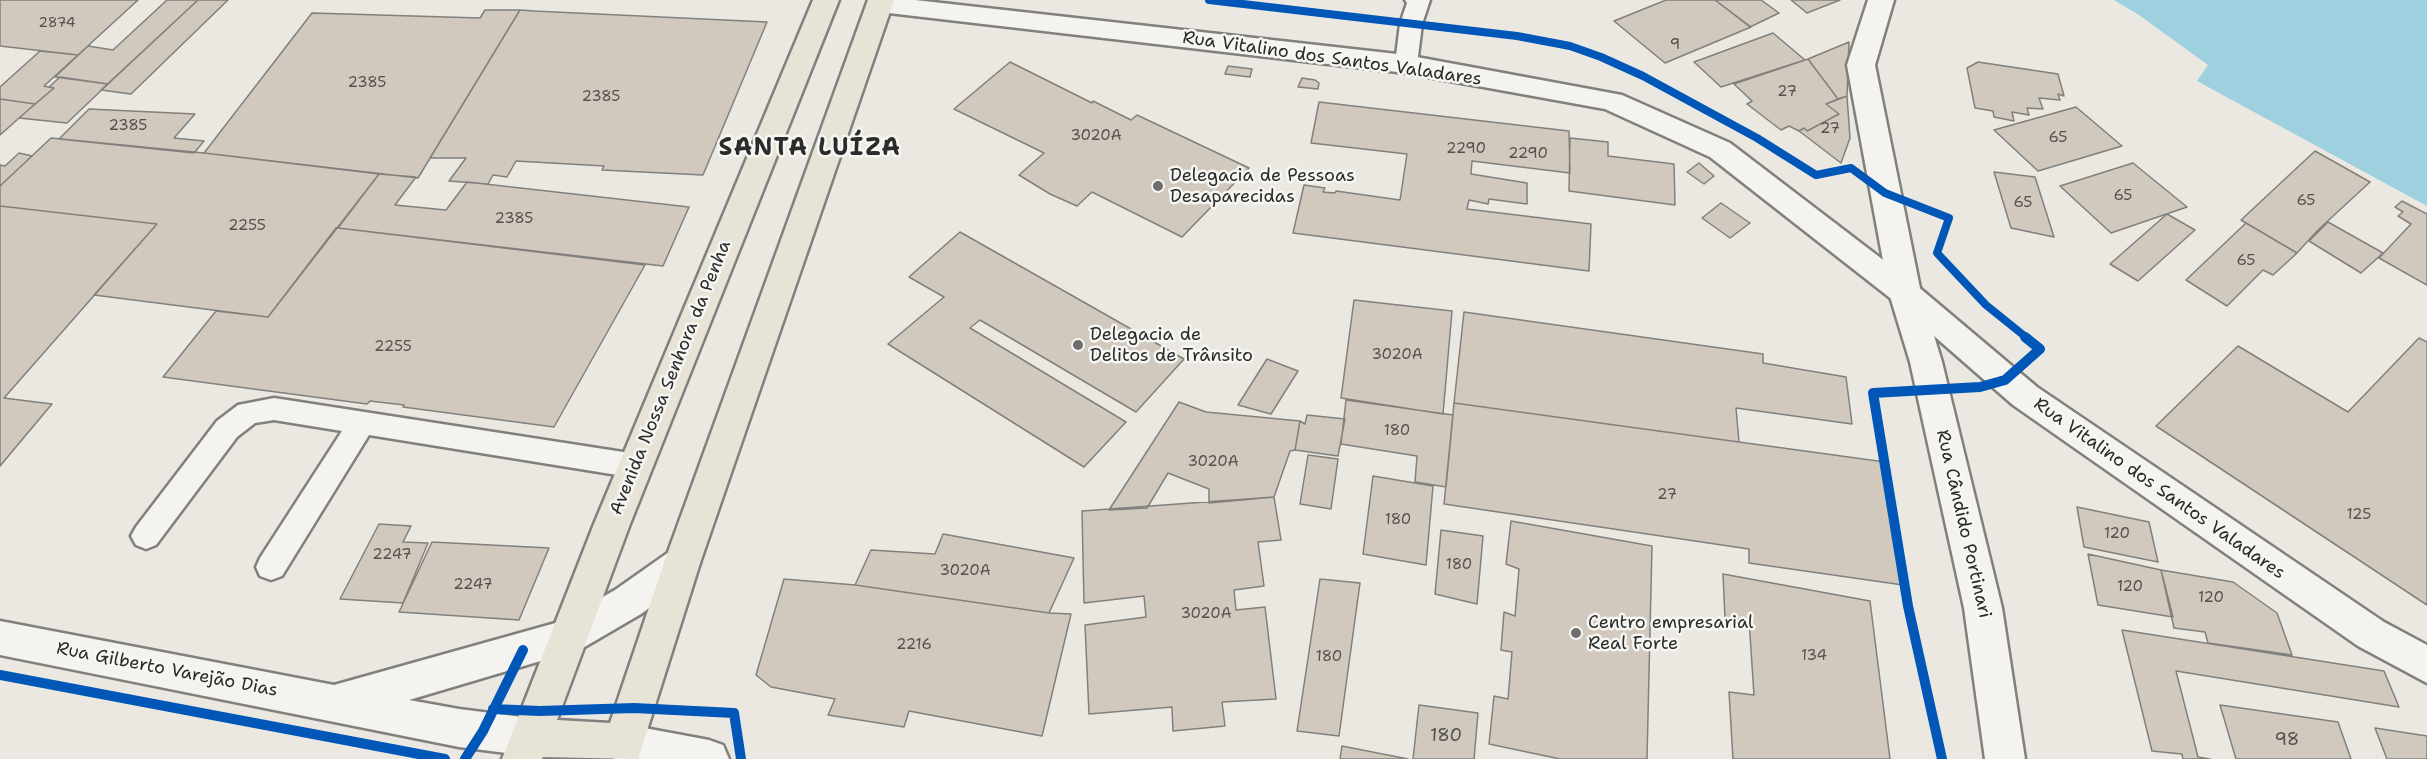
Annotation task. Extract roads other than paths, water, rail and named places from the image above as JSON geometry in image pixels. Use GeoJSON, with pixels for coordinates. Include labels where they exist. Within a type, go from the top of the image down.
{"type":"FeatureCollection","features":[{"type":"Feature","properties":{"kind":"main road","name":"Avenida Nossa Senhora da Penha"},"geometry":{"type":"LineString","coordinates":[[526,748],[636,466],[826,0]]}},
{"type":"Feature","properties":{"kind":"main road"},"geometry":{"type":"LineString","coordinates":[[526,748],[620,751],[682,563],[878,1]]}},
{"type":"Feature","properties":{"kind":"street"},"geometry":{"type":"LineString","coordinates":[[1881,0],[1861,65],[1905,293]]}},
{"type":"Feature","properties":{"kind":"street","name":"Rua Vitalino dos Santos Valadares"},"geometry":{"type":"LineString","coordinates":[[878,1],[1406,64],[1612,101],[1720,150],[1905,293],[2025,396],[2371,634],[2427,665]]}},
{"type":"Feature","properties":{"kind":"street","name":"Rua Cândido Portinari"},"geometry":{"type":"LineString","coordinates":[[1905,293],[1926,362],[1983,608],[2005,759]]}},
{"type":"Feature","properties":{"kind":"street","name":"Rua Gilberto Varejão Dias"},"geometry":{"type":"LineString","coordinates":[[335,703],[568,637],[628,602],[682,563]]}},
{"type":"Feature","properties":{"kind":"street","name":"Rua Gilberto Varejão Dias"},"geometry":{"type":"LineString","coordinates":[[0,638],[459,728],[526,748]]}},
{"type":"Feature","properties":{"kind":"street"},"geometry":{"type":"LineString","coordinates":[[620,751],[709,759]]}},
{"type":"Feature","properties":{"kind":"lane"},"geometry":{"type":"LineString","coordinates":[[1406,64],[1411,24],[1419,0],[1416,0]]}},
{"type":"Feature","properties":{"kind":"lane"},"geometry":{"type":"LineString","coordinates":[[146,536],[227,429],[248,413],[274,409],[636,466]]}},
{"type":"Feature","properties":{"kind":"lane"},"geometry":{"type":"LineString","coordinates":[[271,567],[363,422]]}},
{"type":"Feature","properties":{"kind":"water"},"geometry":{"type":"Polygon","coordinates":[[[2114,0],[2427,0],[2427,206],[2197,81],[2208,65],[2139,15],[2114,0]]]}},
{"type":"Feature","properties":{"kind":"place","name":"Delegacia de Pessoas Desaparecidas"},"geometry":{"type":"Point","coordinates":[1158,186]}},
{"type":"Feature","properties":{"kind":"place","name":"Delegacia de Delitos de Trânsito"},"geometry":{"type":"Point","coordinates":[1078,345]}},
{"type":"Feature","properties":{"kind":"place","name":"Centro empresarial Real Forte"},"geometry":{"type":"Point","coordinates":[1576,633]}},
{"type":"Feature","properties":{"kind":"district","name":"SANTA LUÍZA"},"geometry":{"type":"Point","coordinates":[810,149]}}]}
